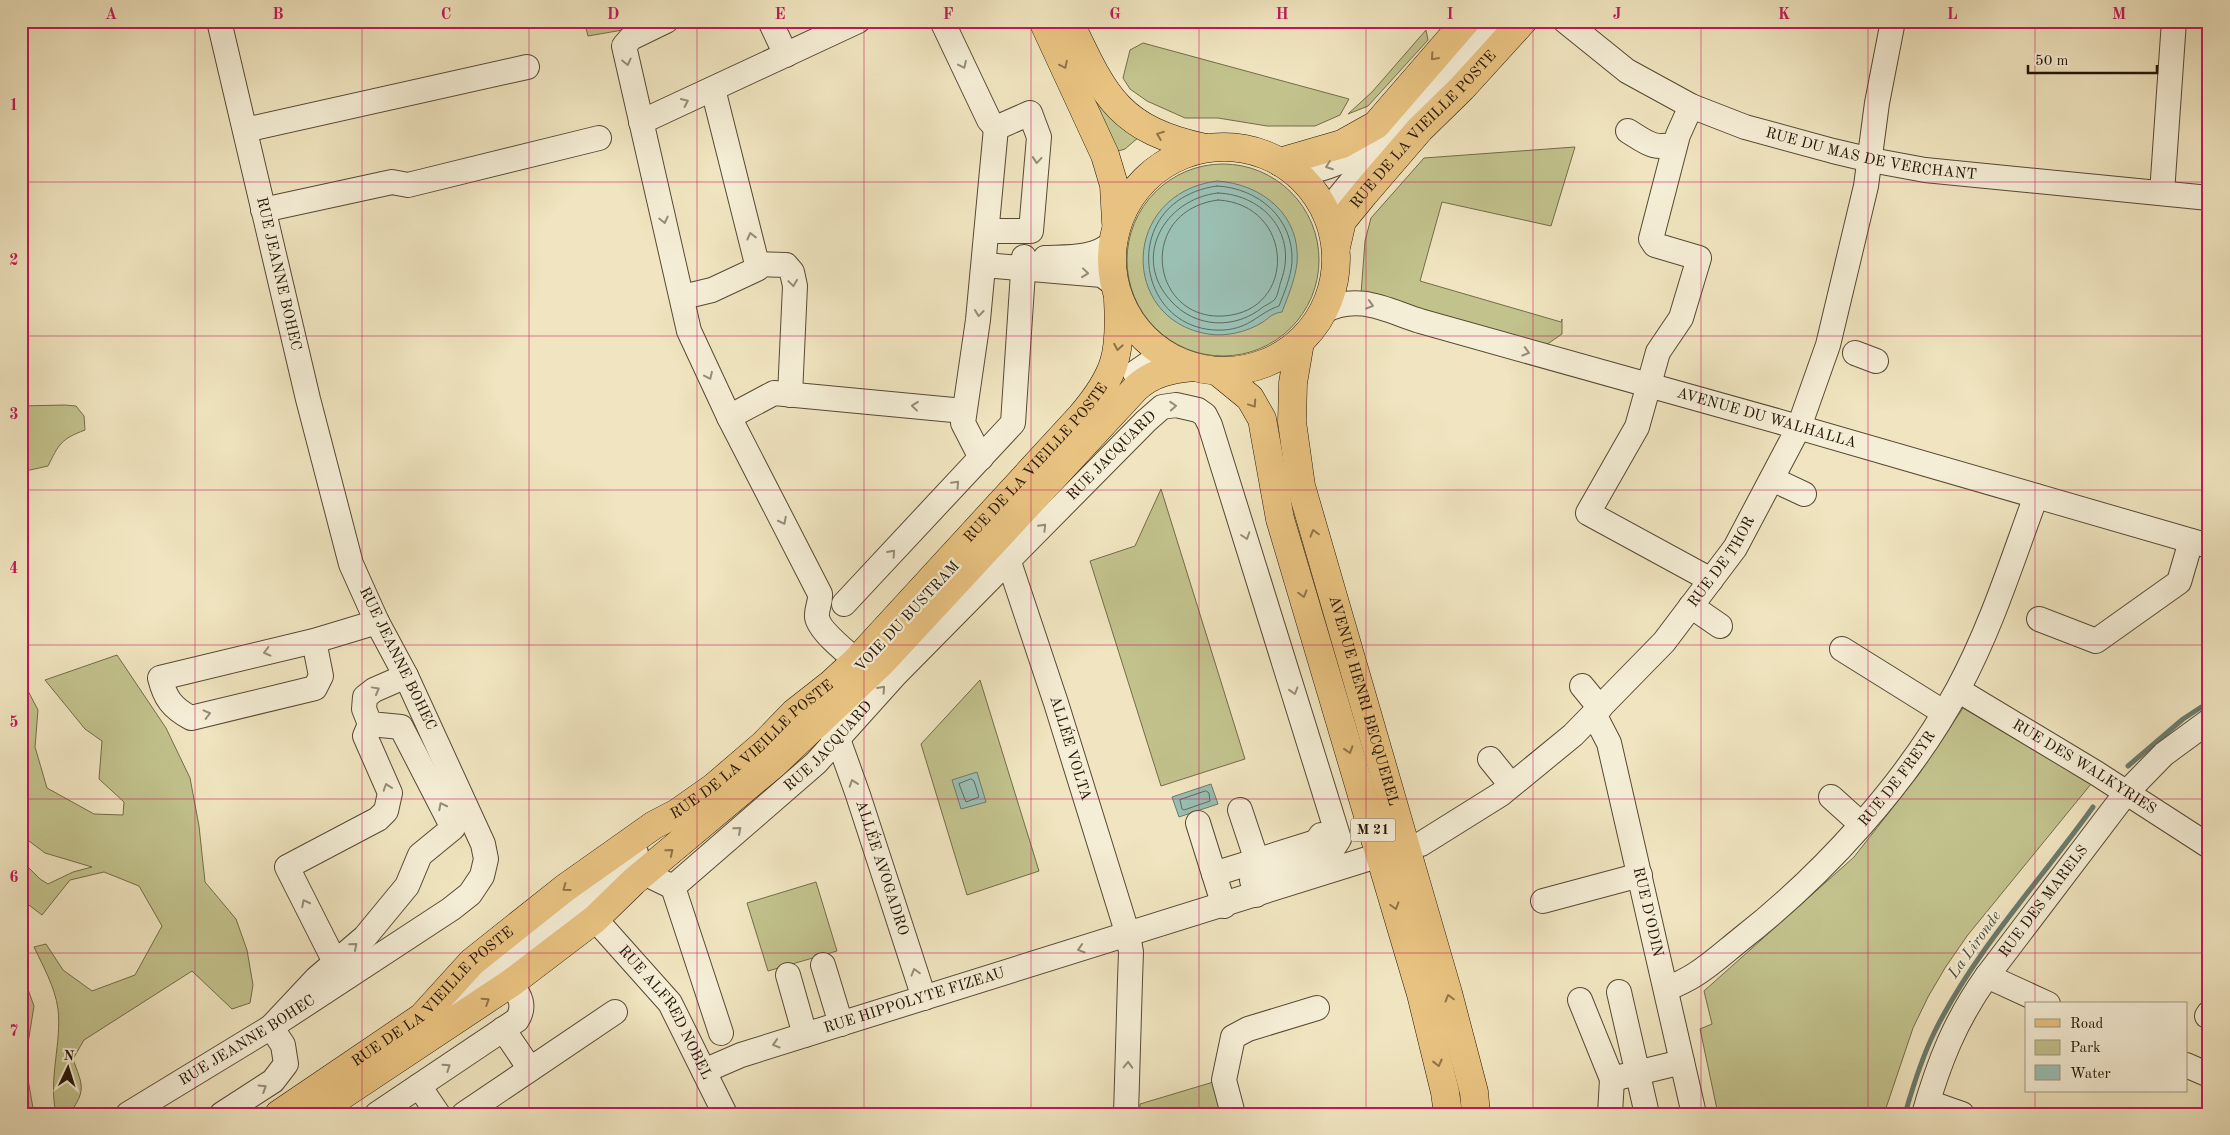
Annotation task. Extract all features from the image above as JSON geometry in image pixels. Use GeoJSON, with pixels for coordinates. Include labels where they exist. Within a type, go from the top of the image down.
{"type":"FeatureCollection","features":[{"type":"Feature","properties":{"kind":"main road","name":"RUE DE LA VIEILLE POSTE"},"geometry":{"type":"LineString","coordinates":[[314,1114],[511,983],[588,911],[619,895],[774,764],[829,729],[864,666],[1052,445],[1093,402],[1112,371],[1120,334],[1111,264],[1114,233],[1114,185],[1105,155],[1043,21]]}},
{"type":"Feature","properties":{"kind":"main road"},"geometry":{"type":"LineString","coordinates":[[1069,21],[1095,77],[1112,101],[1151,132],[1178,142],[1207,148]]}},
{"type":"Feature","properties":{"kind":"main road"},"geometry":{"type":"LineString","coordinates":[[1289,168],[1342,144],[1376,125],[1466,21]]}},
{"type":"Feature","properties":{"kind":"main road","name":"RUE DE LA VIEILLE POSTE"},"geometry":{"type":"LineString","coordinates":[[1336,247],[1342,222],[1364,194],[1420,129],[1462,88],[1523,21]]}},
{"type":"Feature","properties":{"kind":"main road"},"geometry":{"type":"LineString","coordinates":[[1114,233],[1130,196],[1151,173],[1177,156],[1207,148],[1232,147],[1257,151],[1289,168],[1312,189],[1327,215],[1336,247],[1331,296],[1324,311],[1300,342]]}},
{"type":"Feature","properties":{"kind":"main road"},"geometry":{"type":"LineString","coordinates":[[1116,292],[1126,316],[1146,341],[1168,356],[1205,369]]}},
{"type":"Feature","properties":{"kind":"main road","name":"RUE DE LA VIEILLE POSTE"},"geometry":{"type":"LineString","coordinates":[[279,1114],[422,1017],[472,962],[564,888],[654,825],[677,813],[714,787],[763,746],[794,713],[831,684],[864,666],[1056,474],[1145,379],[1172,368],[1240,370],[1262,365],[1282,355],[1300,342]]}},
{"type":"Feature","properties":{"kind":"main road","name":"AVENUE HENRI BECQUEREL"},"geometry":{"type":"LineString","coordinates":[[1300,342],[1293,383],[1292,422],[1301,486],[1393,852],[1421,994],[1445,1092],[1448,1114]]}},
{"type":"Feature","properties":{"kind":"main road","name":"AVENUE HENRI BECQUEREL"},"geometry":{"type":"LineString","coordinates":[[1205,369],[1250,398],[1262,418],[1280,519],[1393,852],[1450,1002],[1474,1092],[1476,1114]]}},
{"type":"Feature","properties":{"kind":"street","name":"RUE JEANNE BOHEC"},"geometry":{"type":"LineString","coordinates":[[128,1114],[272,1027],[450,909],[470,894],[482,876],[486,859],[483,844],[406,676],[377,622],[352,564],[339,522],[262,210],[219,21]]}},
{"type":"Feature","properties":{"kind":"street"},"geometry":{"type":"LineString","coordinates":[[666,21],[631,38],[624,46],[692,340],[729,417],[820,594],[818,621],[840,647],[864,666]]}},
{"type":"Feature","properties":{"kind":"street"},"geometry":{"type":"LineString","coordinates":[[770,21],[786,55]]}},
{"type":"Feature","properties":{"kind":"street"},"geometry":{"type":"LineString","coordinates":[[641,122],[858,21]]}},
{"type":"Feature","properties":{"kind":"street"},"geometry":{"type":"LineString","coordinates":[[942,21],[989,120],[996,128],[986,250],[963,425],[981,458]]}},
{"type":"Feature","properties":{"kind":"street"},"geometry":{"type":"LineString","coordinates":[[1327,215],[1338,198],[1388,137],[1495,21]]}},
{"type":"Feature","properties":{"kind":"street","name":"RUE DE THOR"},"geometry":{"type":"LineString","coordinates":[[1393,852],[1421,844],[1511,786],[1573,735],[1664,642],[1735,548],[1799,427],[1828,345],[1866,186],[1871,160],[1877,103],[1893,21]]}},
{"type":"Feature","properties":{"kind":"street"},"geometry":{"type":"LineString","coordinates":[[2162,194],[2174,21]]}},
{"type":"Feature","properties":{"kind":"street","name":"RUE DU MAS DE VERCHANT"},"geometry":{"type":"LineString","coordinates":[[1567,22],[1627,71],[1691,106],[1745,127],[1871,160],[1925,170],[2209,198]]}},
{"type":"Feature","properties":{"kind":"street"},"geometry":{"type":"LineString","coordinates":[[245,130],[527,67]]}},
{"type":"Feature","properties":{"kind":"street"},"geometry":{"type":"LineString","coordinates":[[683,297],[712,290],[752,273],[757,269],[758,264],[713,89]]}},
{"type":"Feature","properties":{"kind":"street"},"geometry":{"type":"LineString","coordinates":[[1691,106],[1676,144],[1651,239],[1655,245],[1699,258],[1682,285],[1681,318],[1658,352],[1637,427],[1588,513],[1711,580]]}},
{"type":"Feature","properties":{"kind":"street"},"geometry":{"type":"LineString","coordinates":[[986,250],[1031,231],[1039,137],[1030,113],[996,128]]}},
{"type":"Feature","properties":{"kind":"street"},"geometry":{"type":"LineString","coordinates":[[1628,130],[1651,145],[1664,147],[1676,144]]}},
{"type":"Feature","properties":{"kind":"street"},"geometry":{"type":"LineString","coordinates":[[1289,168],[1310,172],[1338,163],[1388,137]]}},
{"type":"Feature","properties":{"kind":"street"},"geometry":{"type":"LineString","coordinates":[[262,210],[392,182],[408,186],[599,138]]}},
{"type":"Feature","properties":{"kind":"street"},"geometry":{"type":"LineString","coordinates":[[1024,262],[1092,254],[1105,250],[1114,233]]}},
{"type":"Feature","properties":{"kind":"street"},"geometry":{"type":"LineString","coordinates":[[986,250],[1024,262],[1102,275],[1116,292]]}},
{"type":"Feature","properties":{"kind":"street"},"geometry":{"type":"LineString","coordinates":[[844,604],[1013,423],[1024,262]]}},
{"type":"Feature","properties":{"kind":"street"},"geometry":{"type":"LineString","coordinates":[[758,264],[786,265],[792,272],[795,286],[790,395]]}},
{"type":"Feature","properties":{"kind":"street","name":"AVENUE DU WALHALLA"},"geometry":{"type":"LineString","coordinates":[[1324,311],[1334,305],[1348,302],[1366,304],[1420,322],[1799,427],[2200,544]]}},
{"type":"Feature","properties":{"kind":"street"},"geometry":{"type":"LineString","coordinates":[[1056,474],[1081,432],[1125,381],[1151,362],[1168,356]]}},
{"type":"Feature","properties":{"kind":"street"},"geometry":{"type":"LineString","coordinates":[[729,417],[774,393],[964,411]]}},
{"type":"Feature","properties":{"kind":"street","name":"RUE JACQUARD"},"geometry":{"type":"LineString","coordinates":[[672,887],[816,763],[829,729],[896,674],[1009,562],[1146,421],[1162,407],[1187,406],[1205,415],[1210,425],[1339,839],[1332,850],[1254,876],[1252,880],[1256,895]]}},
{"type":"Feature","properties":{"kind":"street"},"geometry":{"type":"LineString","coordinates":[[1772,479],[1804,494]]}},
{"type":"Feature","properties":{"kind":"street","name":"RUE DE FREYR"},"geometry":{"type":"LineString","coordinates":[[1666,989],[1696,974],[1773,914],[1839,850],[1902,775],[1958,690],[2000,595],[2036,496]]}},
{"type":"Feature","properties":{"kind":"street"},"geometry":{"type":"LineString","coordinates":[[2039,619],[2096,641],[2179,582],[2200,544]]}},
{"type":"Feature","properties":{"kind":"street","name":"ALLÉE VOLTA"},"geometry":{"type":"LineString","coordinates":[[1009,562],[1056,703],[1128,935]]}},
{"type":"Feature","properties":{"kind":"street"},"geometry":{"type":"LineString","coordinates":[[1691,606],[1720,626]]}},
{"type":"Feature","properties":{"kind":"street"},"geometry":{"type":"LineString","coordinates":[[314,641],[322,676],[315,688],[190,718],[178,712],[164,694],[160,678],[314,641],[377,622]]}},
{"type":"Feature","properties":{"kind":"street"},"geometry":{"type":"LineString","coordinates":[[1842,649],[1944,712]]}},
{"type":"Feature","properties":{"kind":"street","name":"VOIE DU BUSTRAM"},"geometry":{"type":"LineString","coordinates":[[293,1114],[420,1029],[454,1003],[588,911],[605,877],[667,829],[720,793],[803,724],[864,666]]}},
{"type":"Feature","properties":{"kind":"street"},"geometry":{"type":"LineString","coordinates":[[335,962],[287,867],[378,819],[386,811],[390,793],[365,736],[370,724],[364,709],[365,697],[374,690],[406,676]]}},
{"type":"Feature","properties":{"kind":"street","name":"RUE D'ODIN"},"geometry":{"type":"LineString","coordinates":[[1582,686],[1597,711],[1609,742],[1694,1114]]}},
{"type":"Feature","properties":{"kind":"street","name":"RUE DES WALKYRIES"},"geometry":{"type":"LineString","coordinates":[[1958,690],[2209,846]]}},
{"type":"Feature","properties":{"kind":"street","name":"RUE DES MARELS"},"geometry":{"type":"LineString","coordinates":[[1926,1108],[1941,1059],[1952,1032],[1968,1003],[1987,976],[2126,793],[2164,754],[2209,721]]}},
{"type":"Feature","properties":{"kind":"street"},"geometry":{"type":"LineString","coordinates":[[222,1114],[273,1081],[286,1064],[283,1045],[272,1027],[317,978],[365,937],[407,886],[420,855],[453,828],[402,726],[370,724]]}},
{"type":"Feature","properties":{"kind":"street","name":"ALLÉE AVOGADRO"},"geometry":{"type":"LineString","coordinates":[[829,729],[924,998]]}},
{"type":"Feature","properties":{"kind":"street"},"geometry":{"type":"LineString","coordinates":[[1490,759],[1511,786]]}},
{"type":"Feature","properties":{"kind":"street"},"geometry":{"type":"LineString","coordinates":[[1831,797],[1861,824]]}},
{"type":"Feature","properties":{"kind":"street"},"geometry":{"type":"LineString","coordinates":[[1240,810],[1256,861]]}},
{"type":"Feature","properties":{"kind":"street"},"geometry":{"type":"LineString","coordinates":[[1198,823],[1224,906]]}},
{"type":"Feature","properties":{"kind":"street"},"geometry":{"type":"LineString","coordinates":[[1214,874],[1316,842],[1321,835]]}},
{"type":"Feature","properties":{"kind":"street","name":"RUE HIPPOLYTE FIZEAU"},"geometry":{"type":"LineString","coordinates":[[704,1071],[741,1055],[1393,852]]}},
{"type":"Feature","properties":{"kind":"street"},"geometry":{"type":"LineString","coordinates":[[644,873],[672,887],[722,1033]]}},
{"type":"Feature","properties":{"kind":"street"},"geometry":{"type":"LineString","coordinates":[[1543,902],[1640,876]]}},
{"type":"Feature","properties":{"kind":"street","name":"RUE ALFRED NOBEL"},"geometry":{"type":"LineString","coordinates":[[588,911],[670,1003],[725,1114]]}},
{"type":"Feature","properties":{"kind":"street"},"geometry":{"type":"LineString","coordinates":[[1126,1114],[1131,952],[1128,935]]}},
{"type":"Feature","properties":{"kind":"street"},"geometry":{"type":"LineString","coordinates":[[823,965],[841,1024]]}},
{"type":"Feature","properties":{"kind":"street"},"geometry":{"type":"LineString","coordinates":[[788,975],[805,1035]]}},
{"type":"Feature","properties":{"kind":"street"},"geometry":{"type":"LineString","coordinates":[[1987,976],[2044,1002]]}},
{"type":"Feature","properties":{"kind":"street"},"geometry":{"type":"LineString","coordinates":[[377,1114],[517,1020],[522,1008],[520,997],[511,983]]}},
{"type":"Feature","properties":{"kind":"street"},"geometry":{"type":"LineString","coordinates":[[1619,992],[1647,1114]]}},
{"type":"Feature","properties":{"kind":"street"},"geometry":{"type":"LineString","coordinates":[[1580,1000],[1612,1079],[1610,1114]]}},
{"type":"Feature","properties":{"kind":"street","name":"VOIE DU BUSTRAM"},"geometry":{"type":"LineString","coordinates":[[422,1017],[454,1003]]}},
{"type":"Feature","properties":{"kind":"street"},"geometry":{"type":"LineString","coordinates":[[1232,1114],[1224,1080],[1230,1042],[1233,1037],[1248,1029],[1317,1008]]}},
{"type":"Feature","properties":{"kind":"street"},"geometry":{"type":"LineString","coordinates":[[464,1114],[615,1012]]}},
{"type":"Feature","properties":{"kind":"street"},"geometry":{"type":"LineString","coordinates":[[503,1029],[530,1069]]}},
{"type":"Feature","properties":{"kind":"street"},"geometry":{"type":"LineString","coordinates":[[1612,1079],[1682,1062]]}},
{"type":"Feature","properties":{"kind":"street"},"geometry":{"type":"LineString","coordinates":[[2188,1066],[2209,1075]]}},
{"type":"Feature","properties":{"kind":"street"},"geometry":{"type":"LineString","coordinates":[[419,1086],[438,1114]]}},
{"type":"Feature","properties":{"kind":"street"},"geometry":{"type":"LineString","coordinates":[[1926,1108],[1962,1114]]}},
{"type":"Feature","properties":{"kind":"green space"},"geometry":{"type":"Polygon","coordinates":[[[584,21],[637,21],[640,27],[588,36],[584,21]]]}},
{"type":"Feature","properties":{"kind":"green space"},"geometry":{"type":"Polygon","coordinates":[[[1426,30],[1428,40],[1368,106],[1348,114],[1372,92],[1426,30]]]}},
{"type":"Feature","properties":{"kind":"green space"},"geometry":{"type":"Polygon","coordinates":[[[1143,43],[1349,99],[1340,115],[1315,126],[1267,126],[1218,118],[1185,118],[1147,101],[1130,89],[1123,78],[1130,50],[1143,43]]]}},
{"type":"Feature","properties":{"kind":"green space"},"geometry":{"type":"Polygon","coordinates":[[[1098,98],[1139,137],[1125,149],[1115,152],[1091,101],[1098,98]]]}},
{"type":"Feature","properties":{"kind":"green space"},"geometry":{"type":"Polygon","coordinates":[[[1575,147],[1551,226],[1442,202],[1420,281],[1561,322],[1562,319],[1562,334],[1533,354],[1361,294],[1365,241],[1371,218],[1424,158],[1575,147]]]}},
{"type":"Feature","properties":{"kind":"green space"},"geometry":{"type":"Polygon","coordinates":[[[1214,164],[1232,164],[1260,171],[1276,180],[1291,192],[1303,207],[1312,223],[1319,251],[1319,269],[1312,297],[1303,313],[1291,328],[1276,340],[1260,349],[1232,356],[1214,356],[1195,352],[1178,345],[1162,334],[1149,321],[1138,305],[1131,288],[1127,269],[1127,251],[1131,232],[1138,215],[1149,199],[1162,186],[1178,175],[1195,168],[1214,164]]]}},
{"type":"Feature","properties":{"kind":"green space"},"geometry":{"type":"Polygon","coordinates":[[[21,406],[76,406],[84,416],[85,430],[71,436],[62,443],[48,466],[21,472],[21,406]]]}},
{"type":"Feature","properties":{"kind":"green space"},"geometry":{"type":"Polygon","coordinates":[[[1161,489],[1245,759],[1161,786],[1090,561],[1135,546],[1161,489]]]}},
{"type":"Feature","properties":{"kind":"green space"},"geometry":{"type":"Polygon","coordinates":[[[117,655],[166,728],[190,778],[199,826],[205,882],[236,919],[247,950],[253,985],[250,1003],[232,1009],[192,971],[84,1040],[73,1059],[81,1087],[79,1098],[70,1113],[56,1113],[54,1074],[59,1022],[58,1009],[45,969],[34,947],[46,944],[63,970],[92,991],[135,975],[162,926],[139,886],[104,872],[70,880],[42,915],[21,899],[21,860],[40,879],[48,884],[73,872],[92,867],[45,853],[21,835],[21,687],[26,687],[38,710],[35,747],[47,788],[94,814],[123,815],[124,802],[99,779],[102,741],[85,729],[45,680],[117,655]]]}},
{"type":"Feature","properties":{"kind":"green space"},"geometry":{"type":"Polygon","coordinates":[[[980,680],[1039,871],[967,895],[921,744],[980,680]]]}},
{"type":"Feature","properties":{"kind":"green space"},"geometry":{"type":"Polygon","coordinates":[[[1963,708],[2091,784],[1967,936],[1945,968],[1913,1028],[1884,1114],[1718,1114],[1700,1029],[1712,1024],[1704,991],[1854,857],[1919,774],[1963,708]]]}},
{"type":"Feature","properties":{"kind":"green space"},"geometry":{"type":"Polygon","coordinates":[[[816,882],[837,951],[768,971],[747,903],[816,882]]]}},
{"type":"Feature","properties":{"kind":"green space"},"geometry":{"type":"Polygon","coordinates":[[[21,970],[34,1006],[25,1062],[34,1114],[21,1114],[21,970]]]}},
{"type":"Feature","properties":{"kind":"green space"},"geometry":{"type":"Polygon","coordinates":[[[1220,1080],[1230,1114],[1140,1114],[1140,1104],[1220,1080]]]}},
{"type":"Feature","properties":{"kind":"water"},"geometry":{"type":"Polygon","coordinates":[[[1217,181],[1234,183],[1249,188],[1275,205],[1293,230],[1297,246],[1295,276],[1282,312],[1274,314],[1250,329],[1222,335],[1208,334],[1179,324],[1159,306],[1147,283],[1143,257],[1148,231],[1162,208],[1185,191],[1217,181]]]}},
{"type":"Feature","properties":{"kind":"water"},"geometry":{"type":"Polygon","coordinates":[[[977,772],[986,802],[961,809],[952,780],[977,772]]]}},
{"type":"Feature","properties":{"kind":"water"},"geometry":{"type":"Polygon","coordinates":[[[1211,784],[1218,804],[1179,817],[1172,797],[1211,784]]]}},
{"type":"Feature","properties":{"kind":"waterway","name":"La Lironde"},"geometry":{"type":"LineString","coordinates":[[2128,766],[2183,719],[2209,702]]}},
{"type":"Feature","properties":{"kind":"waterway","name":"La Lironde"},"geometry":{"type":"LineString","coordinates":[[1905,1114],[1926,1051],[1951,1001],[1989,944],[2093,807]]}}]}
